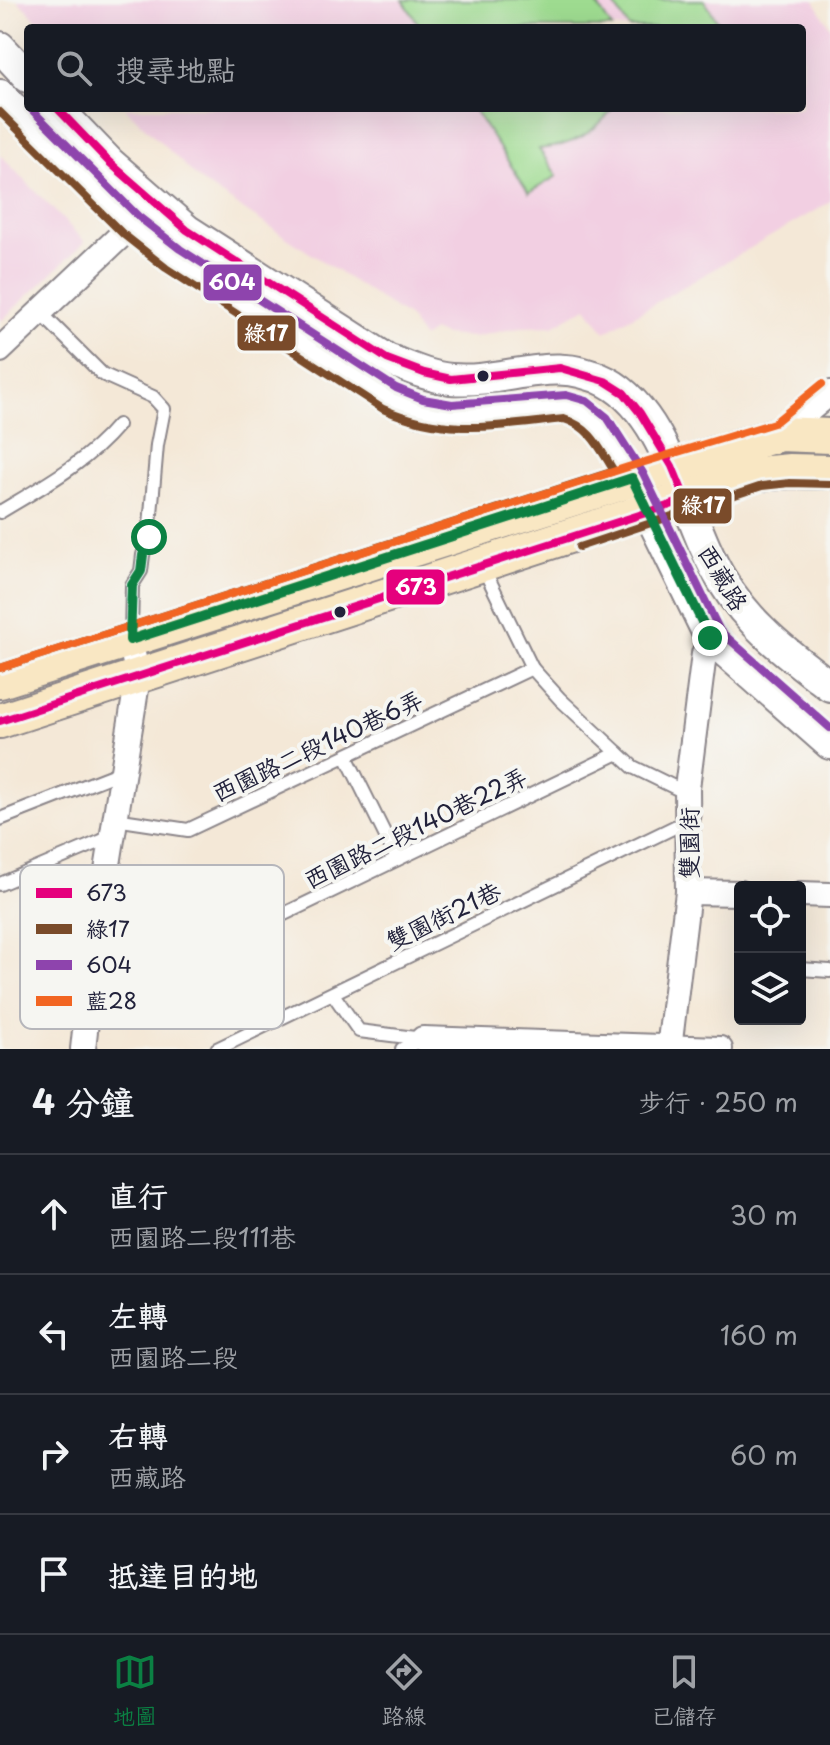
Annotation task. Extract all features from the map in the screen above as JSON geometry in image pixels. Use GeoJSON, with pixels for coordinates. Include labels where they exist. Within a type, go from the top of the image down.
{"type":"FeatureCollection","features":[{"type":"Feature","properties":{"kind":"main road"},"geometry":{"type":"LineString","coordinates":[[0,681],[632,478],[780,434],[830,436]]}},
{"type":"Feature","properties":{"kind":"main road"},"geometry":{"type":"LineString","coordinates":[[0,721],[759,474],[830,472]]}},
{"type":"Feature","properties":{"kind":"street"},"geometry":{"type":"LineString","coordinates":[[0,47],[24,73]]}},
{"type":"Feature","properties":{"kind":"street","name":"西藏路"},"geometry":{"type":"LineString","coordinates":[[0,95],[131,226],[173,259],[390,399],[420,411],[451,416],[565,407],[582,412],[600,426],[650,511],[710,638],[830,744]]}},
{"type":"Feature","properties":{"kind":"street","name":"西藏路"},"geometry":{"type":"LineString","coordinates":[[61,112],[109,162],[187,230],[387,359],[451,379],[560,368],[605,381],[624,393],[672,466],[704,546],[735,601],[779,647],[830,686]]}},
{"type":"Feature","properties":{"kind":"street"},"geometry":{"type":"LineString","coordinates":[[0,350],[131,226]]}},
{"type":"Feature","properties":{"kind":"street"},"geometry":{"type":"LineString","coordinates":[[780,434],[830,393]]}},
{"type":"Feature","properties":{"kind":"street","name":"雙園街"},"geometry":{"type":"LineString","coordinates":[[670,1048],[688,892],[687,788],[704,654],[710,638]]}},
{"type":"Feature","properties":{"kind":"street"},"geometry":{"type":"LineString","coordinates":[[108,865],[138,677],[130,640]]}},
{"type":"Feature","properties":{"kind":"street"},"geometry":{"type":"LineString","coordinates":[[688,892],[734,893]]}},
{"type":"Feature","properties":{"kind":"street"},"geometry":{"type":"LineString","coordinates":[[806,894],[830,895]]}},
{"type":"Feature","properties":{"kind":"street"},"geometry":{"type":"LineString","coordinates":[[83,1049],[85,1029]]}},
{"type":"Feature","properties":{"kind":"street"},"geometry":{"type":"LineString","coordinates":[[412,1044],[720,1049]]}},
{"type":"Feature","properties":{"kind":"lane"},"geometry":{"type":"LineString","coordinates":[[40,312],[102,374],[153,397],[164,409],[157,445],[149,537],[141,571],[132,585],[130,640]]}},
{"type":"Feature","properties":{"kind":"lane"},"geometry":{"type":"LineString","coordinates":[[0,512],[69,472],[100,446],[118,425]]}},
{"type":"Feature","properties":{"kind":"lane"},"geometry":{"type":"LineString","coordinates":[[482,565],[532,668],[560,699],[633,767],[676,788],[687,788]]}},
{"type":"Feature","properties":{"kind":"lane","name":"西園路二段140巷6弄"},"geometry":{"type":"LineString","coordinates":[[114,827],[188,830],[532,668]]}},
{"type":"Feature","properties":{"kind":"lane","name":"西園路二段140巷22弄"},"geometry":{"type":"LineString","coordinates":[[284,914],[618,753]]}},
{"type":"Feature","properties":{"kind":"lane"},"geometry":{"type":"LineString","coordinates":[[346,756],[397,859]]}},
{"type":"Feature","properties":{"kind":"lane"},"geometry":{"type":"LineString","coordinates":[[0,819],[123,771]]}},
{"type":"Feature","properties":{"kind":"lane","name":"雙園街21巷"},"geometry":{"type":"LineString","coordinates":[[284,1017],[689,820]]}},
{"type":"Feature","properties":{"kind":"lane"},"geometry":{"type":"LineString","coordinates":[[38,865],[114,827]]}},
{"type":"Feature","properties":{"kind":"lane"},"geometry":{"type":"LineString","coordinates":[[0,884],[20,874]]}},
{"type":"Feature","properties":{"kind":"lane"},"geometry":{"type":"LineString","coordinates":[[806,969],[830,971]]}},
{"type":"Feature","properties":{"kind":"lane"},"geometry":{"type":"LineString","coordinates":[[333,994],[359,1031],[412,1044]]}},
{"type":"Feature","properties":{"kind":"lane","name":"雙園街21巷"},"geometry":{"type":"LineString","coordinates":[[217,1049],[259,1029]]}},
{"type":"Feature","properties":{"kind":"shaded area"},"geometry":{"type":"Polygon","coordinates":[[[17,0],[814,0],[830,27],[830,202],[605,332],[587,307],[553,326],[520,327],[474,337],[433,331],[422,338],[409,318],[203,183],[129,112],[806,112],[806,24],[41,24],[17,0]]]}},
{"type":"Feature","properties":{"kind":"shaded area"},"geometry":{"type":"Polygon","coordinates":[[[0,155],[85,242],[0,322],[0,155]]]}},
{"type":"Feature","properties":{"kind":"green space"},"geometry":{"type":"Polygon","coordinates":[[[403,0],[594,0],[609,24],[418,24],[403,0]]]}},
{"type":"Feature","properties":{"kind":"green space"},"geometry":{"type":"Polygon","coordinates":[[[611,0],[704,0],[719,24],[626,24],[611,0]]]}},
{"type":"Feature","properties":{"kind":"green space"},"geometry":{"type":"Polygon","coordinates":[[[476,112],[609,112],[581,137],[539,149],[557,176],[529,193],[476,112]]]}},
{"type":"Feature","properties":{"kind":"transit line","name":"綠17"},"geometry":{"type":"LineString","coordinates":[[0,112],[123,234],[166,268],[383,409],[406,418],[451,426],[495,426],[564,419],[588,433],[614,471],[0,668]]}},
{"type":"Feature","properties":{"kind":"transit line","name":"604"},"geometry":{"type":"LineString","coordinates":[[34,112],[139,217],[180,249],[396,388],[423,399],[452,404],[566,395],[587,401],[607,417],[643,473],[720,631],[830,728]]}},
{"type":"Feature","properties":{"kind":"transit line","name":"673"},"geometry":{"type":"LineString","coordinates":[[0,721],[686,500],[672,466],[640,413],[624,393],[605,381],[560,368],[451,379],[387,359],[187,230],[109,162],[61,112]]}},
{"type":"Feature","properties":{"kind":"transit line","name":"藍28"},"geometry":{"type":"LineString","coordinates":[[0,668],[774,423],[822,384]]}},
{"type":"Feature","properties":{"kind":"transit line","name":"綠17"},"geometry":{"type":"LineString","coordinates":[[579,547],[762,486],[830,484]]}},
{"type":"Feature","properties":{"kind":"route"},"geometry":{"type":"LineString","coordinates":[[149,537],[141,571],[132,585],[130,640],[632,478],[710,638]]}}]}
